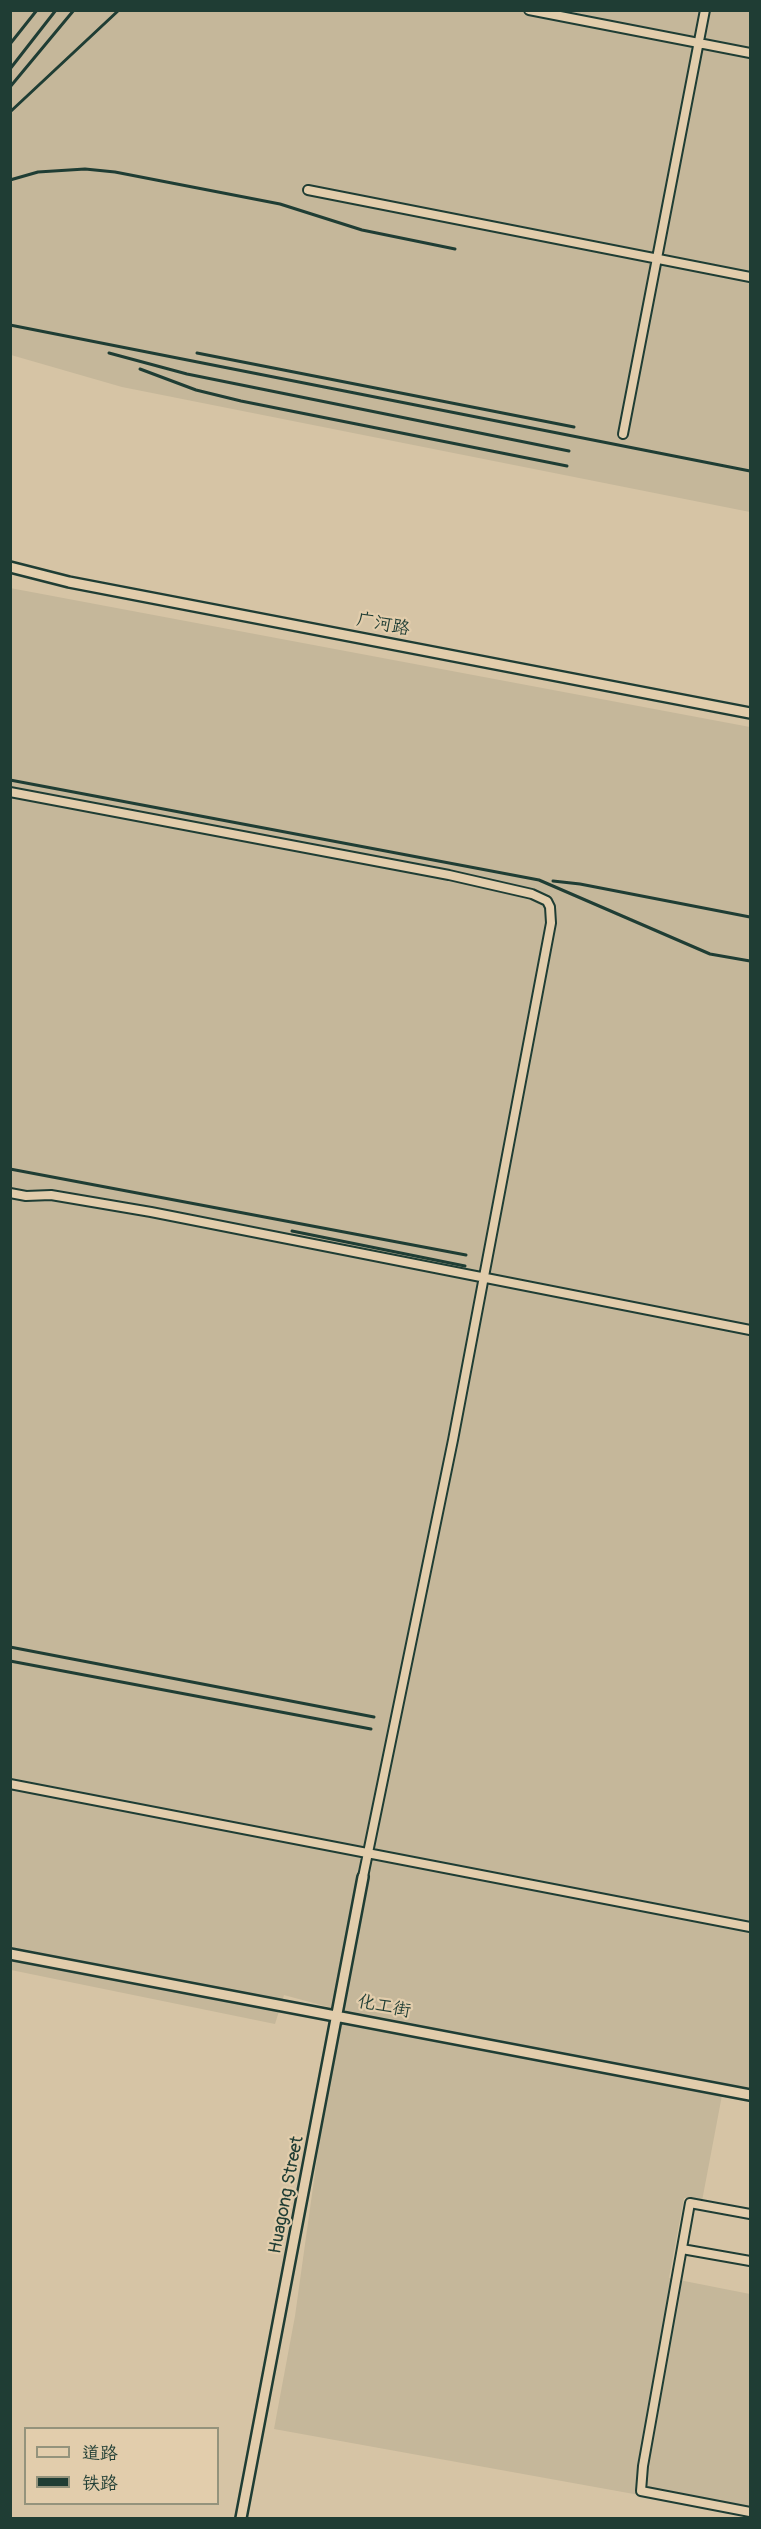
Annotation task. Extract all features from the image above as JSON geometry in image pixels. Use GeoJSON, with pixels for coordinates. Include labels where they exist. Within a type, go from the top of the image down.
{"type":"FeatureCollection","features":[{"type":"Feature","properties":{"kind":"street"},"geometry":{"type":"LineString","coordinates":[[529,10],[750,53]]}},
{"type":"Feature","properties":{"kind":"street"},"geometry":{"type":"LineString","coordinates":[[623,434],[705,10]]}},
{"type":"Feature","properties":{"kind":"street"},"geometry":{"type":"LineString","coordinates":[[308,190],[750,277]]}},
{"type":"Feature","properties":{"kind":"street","name":"广河路"},"geometry":{"type":"LineString","coordinates":[[10,567],[69,582],[750,714]]}},
{"type":"Feature","properties":{"kind":"street"},"geometry":{"type":"LineString","coordinates":[[10,792],[449,875],[532,894],[547,901],[550,907],[551,923],[484,1278],[363,1877]]}},
{"type":"Feature","properties":{"kind":"street"},"geometry":{"type":"LineString","coordinates":[[10,1193],[26,1196],[51,1196],[151,1212],[750,1330]]}},
{"type":"Feature","properties":{"kind":"street"},"geometry":{"type":"LineString","coordinates":[[10,1784],[750,1927]]}},
{"type":"Feature","properties":{"kind":"street","name":"Huagong Street"},"geometry":{"type":"LineString","coordinates":[[241,2518],[363,1877]]}},
{"type":"Feature","properties":{"kind":"street","name":"化工街"},"geometry":{"type":"LineString","coordinates":[[10,1954],[750,2095]]}},
{"type":"Feature","properties":{"kind":"street"},"geometry":{"type":"LineString","coordinates":[[750,2214],[690,2203],[643,2466],[641,2491],[750,2512]]}},
{"type":"Feature","properties":{"kind":"street"},"geometry":{"type":"LineString","coordinates":[[682,2249],[750,2261]]}},
{"type":"Feature","properties":{"kind":"shaded area"},"geometry":{"type":"Polygon","coordinates":[[[10,11],[750,11],[750,512],[122,387],[11,355],[10,11]]]}},
{"type":"Feature","properties":{"kind":"shaded area"},"geometry":{"type":"Polygon","coordinates":[[[10,588],[750,727],[750,2095],[723,2090],[702,2201],[684,2198],[669,2278],[750,2294],[750,2515],[274,2429],[295,2316],[337,2015],[584,2062],[354,2014],[284,1995],[275,2024],[11,1970],[10,588]]]}},
{"type":"Feature","properties":{"kind":"railway"},"geometry":{"type":"LineString","coordinates":[[10,44],[37,10]]}},
{"type":"Feature","properties":{"kind":"railway"},"geometry":{"type":"LineString","coordinates":[[10,69],[56,10]]}},
{"type":"Feature","properties":{"kind":"railway"},"geometry":{"type":"LineString","coordinates":[[10,87],[74,10]]}},
{"type":"Feature","properties":{"kind":"railway"},"geometry":{"type":"LineString","coordinates":[[10,112],[119,10]]}},
{"type":"Feature","properties":{"kind":"railway"},"geometry":{"type":"LineString","coordinates":[[10,180],[38,172],[85,169],[115,172],[280,204],[362,230],[455,249]]}},
{"type":"Feature","properties":{"kind":"railway"},"geometry":{"type":"LineString","coordinates":[[10,325],[750,471]]}},
{"type":"Feature","properties":{"kind":"railway"},"geometry":{"type":"LineString","coordinates":[[109,353],[187,374],[569,451]]}},
{"type":"Feature","properties":{"kind":"railway"},"geometry":{"type":"LineString","coordinates":[[197,353],[574,427]]}},
{"type":"Feature","properties":{"kind":"railway"},"geometry":{"type":"LineString","coordinates":[[140,369],[196,390],[241,401],[567,466]]}},
{"type":"Feature","properties":{"kind":"railway"},"geometry":{"type":"LineString","coordinates":[[10,780],[539,880],[710,954],[750,961]]}},
{"type":"Feature","properties":{"kind":"railway"},"geometry":{"type":"LineString","coordinates":[[553,881],[580,884],[750,917]]}},
{"type":"Feature","properties":{"kind":"railway"},"geometry":{"type":"LineString","coordinates":[[10,1169],[466,1255]]}},
{"type":"Feature","properties":{"kind":"railway"},"geometry":{"type":"LineString","coordinates":[[292,1231],[465,1266]]}},
{"type":"Feature","properties":{"kind":"railway"},"geometry":{"type":"LineString","coordinates":[[10,1647],[374,1717]]}},
{"type":"Feature","properties":{"kind":"railway"},"geometry":{"type":"LineString","coordinates":[[10,1661],[371,1729]]}}]}
